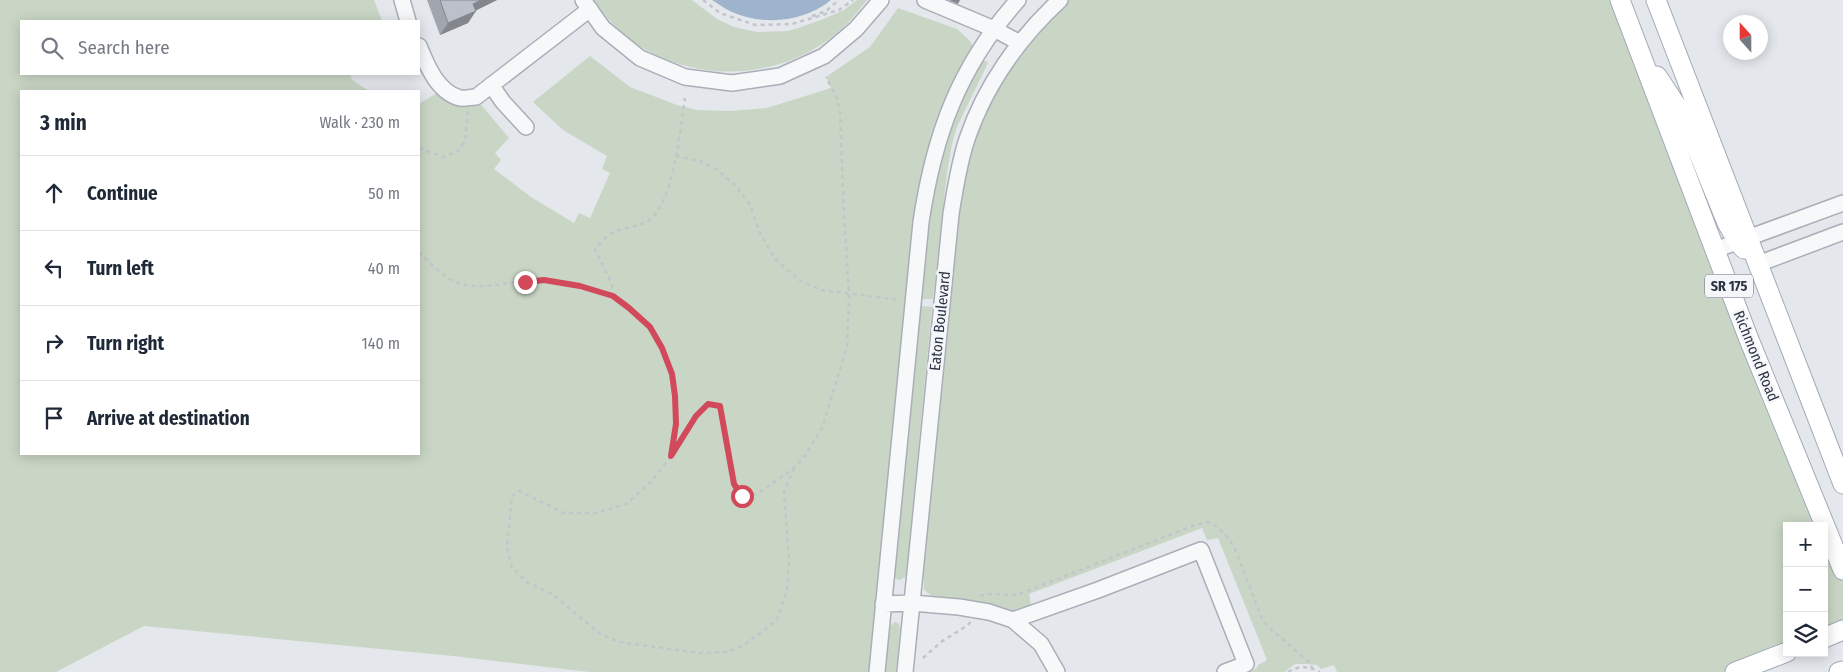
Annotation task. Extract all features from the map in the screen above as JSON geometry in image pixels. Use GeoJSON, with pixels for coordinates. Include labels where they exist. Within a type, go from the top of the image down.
{"type":"FeatureCollection","features":[{"type":"Feature","properties":{"kind":"main road","name":"Richmond Road"},"geometry":{"type":"LineString","coordinates":[[1620,0],[1748,337],[1843,570]]}},
{"type":"Feature","properties":{"kind":"main road"},"geometry":{"type":"LineString","coordinates":[[1643,0],[1670,37]]}},
{"type":"Feature","properties":{"kind":"main road"},"geometry":{"type":"LineString","coordinates":[[1656,0],[1743,240]]}},
{"type":"Feature","properties":{"kind":"main road"},"geometry":{"type":"LineString","coordinates":[[1638,48],[1684,116],[1727,223],[1743,240],[1758,264]]}},
{"type":"Feature","properties":{"kind":"main road","name":"SR 175"},"geometry":{"type":"LineString","coordinates":[[1758,264],[1843,484]]}},
{"type":"Feature","properties":{"kind":"main road"},"geometry":{"type":"LineString","coordinates":[[1828,636],[1843,630]]}},
{"type":"Feature","properties":{"kind":"main road"},"geometry":{"type":"LineString","coordinates":[[1735,672],[1783,654]]}},
{"type":"Feature","properties":{"kind":"main road"},"geometry":{"type":"LineString","coordinates":[[1839,672],[1843,671]]}},
{"type":"Feature","properties":{"kind":"street"},"geometry":{"type":"LineString","coordinates":[[402,0],[408,20]]}},
{"type":"Feature","properties":{"kind":"street"},"geometry":{"type":"LineString","coordinates":[[420,48],[430,70],[443,89],[460,98],[476,97],[587,5],[603,28],[640,58],[685,77],[732,83],[780,76],[824,56],[856,29],[881,0]]}},
{"type":"Feature","properties":{"kind":"street","name":"Eaton Boulevard"},"geometry":{"type":"LineString","coordinates":[[877,672],[926,186],[949,107],[963,78],[1000,20],[1018,0]]}},
{"type":"Feature","properties":{"kind":"street","name":"Eaton Boulevard"},"geometry":{"type":"LineString","coordinates":[[905,672],[951,214],[957,179],[967,139],[982,104],[999,72],[1042,16],[1060,0]]}},
{"type":"Feature","properties":{"kind":"street"},"geometry":{"type":"LineString","coordinates":[[930,1],[994,29],[1020,43]]}},
{"type":"Feature","properties":{"kind":"street"},"geometry":{"type":"LineString","coordinates":[[491,85],[503,102],[526,127]]}},
{"type":"Feature","properties":{"kind":"street"},"geometry":{"type":"LineString","coordinates":[[1715,250],[1843,203]]}},
{"type":"Feature","properties":{"kind":"street"},"geometry":{"type":"LineString","coordinates":[[1758,264],[1843,232]]}},
{"type":"Feature","properties":{"kind":"street"},"geometry":{"type":"LineString","coordinates":[[1013,620],[1098,590],[1201,550],[1246,664],[1225,672]]}},
{"type":"Feature","properties":{"kind":"street"},"geometry":{"type":"LineString","coordinates":[[883,604],[959,607],[989,612],[1013,620],[1041,644],[1057,672]]}},
{"type":"Feature","properties":{"kind":"path"},"geometry":{"type":"LineString","coordinates":[[703,0],[720,13],[755,25],[792,24],[840,10],[853,0]]}},
{"type":"Feature","properties":{"kind":"path"},"geometry":{"type":"LineString","coordinates":[[792,24],[826,11],[839,0]]}},
{"type":"Feature","properties":{"kind":"path"},"geometry":{"type":"LineString","coordinates":[[794,468],[784,492],[789,560],[787,590],[777,620],[743,646],[726,652],[700,653],[619,642],[599,633],[552,594],[527,582],[512,568],[507,548],[512,496],[519,491],[564,513],[595,513],[626,504],[651,482],[671,456],[696,416],[708,404],[720,406],[734,484],[742,496],[758,494],[794,468],[805,456],[822,428],[847,347],[850,294],[844,216],[840,112],[837,98],[826,77]]}},
{"type":"Feature","properties":{"kind":"path"},"geometry":{"type":"LineString","coordinates":[[420,148],[443,157],[458,151],[464,141],[470,97]]}},
{"type":"Feature","properties":{"kind":"path"},"geometry":{"type":"LineString","coordinates":[[613,296],[612,284],[595,249],[611,233],[635,227],[650,220],[666,198],[676,156],[685,98]]}},
{"type":"Feature","properties":{"kind":"path"},"geometry":{"type":"LineString","coordinates":[[676,156],[700,161],[716,169],[736,186],[750,205],[760,233],[775,259],[799,280],[820,290],[900,300]]}},
{"type":"Feature","properties":{"kind":"path"},"geometry":{"type":"LineString","coordinates":[[420,253],[443,273],[457,282],[486,286],[544,280],[580,286],[613,296],[629,308],[650,327],[662,348],[672,374],[676,424],[671,456]]}},
{"type":"Feature","properties":{"kind":"path"},"geometry":{"type":"LineString","coordinates":[[923,658],[941,642],[968,625],[972,619]]}},
{"type":"Feature","properties":{"kind":"path"},"geometry":{"type":"LineString","coordinates":[[1288,672],[1298,666],[1307,666],[1320,672]]}},
{"type":"Feature","properties":{"kind":"green space"},"geometry":{"type":"Polygon","coordinates":[[[0,0],[374,0],[382,20],[20,20],[20,75],[350,75],[352,80],[367,90],[20,90],[20,455],[420,455],[420,103],[443,89],[478,101],[509,138],[495,153],[501,160],[494,169],[531,197],[574,223],[579,213],[590,218],[610,173],[602,169],[607,156],[563,130],[533,102],[590,56],[630,87],[677,105],[697,110],[730,111],[767,108],[831,88],[826,77],[870,47],[898,8],[957,29],[979,53],[930,167],[877,672],[590,672],[453,656],[144,626],[56,672],[0,672],[0,0]]]}},
{"type":"Feature","properties":{"kind":"green space"},"geometry":{"type":"Polygon","coordinates":[[[592,0],[692,0],[717,19],[734,27],[757,32],[789,31],[844,10],[857,0],[867,0],[839,31],[818,46],[796,58],[772,66],[746,71],[721,71],[671,62],[648,51],[617,28],[592,0]]]}},
{"type":"Feature","properties":{"kind":"green space"},"geometry":{"type":"Polygon","coordinates":[[[1060,0],[1620,0],[1824,522],[1783,522],[1783,654],[1735,672],[1337,672],[1334,665],[1321,669],[1317,665],[1295,664],[1284,672],[1250,672],[1267,660],[1218,538],[1207,540],[1202,528],[1029,594],[1031,605],[1026,609],[1013,611],[989,603],[934,597],[924,590],[923,567],[916,567],[951,214],[982,104],[1060,0]]]}},
{"type":"Feature","properties":{"kind":"green space"},"geometry":{"type":"Polygon","coordinates":[[[983,60],[988,62],[987,65],[957,127],[952,144],[933,299],[922,299],[932,200],[942,151],[960,99],[983,60]]]}},
{"type":"Feature","properties":{"kind":"green space"},"geometry":{"type":"Polygon","coordinates":[[[921,306],[932,307],[906,576],[898,580],[894,573],[921,306]]]}},
{"type":"Feature","properties":{"kind":"green space"},"geometry":{"type":"Polygon","coordinates":[[[1828,532],[1843,570],[1843,630],[1828,636],[1828,532]]]}},
{"type":"Feature","properties":{"kind":"green space"},"geometry":{"type":"Polygon","coordinates":[[[895,622],[899,624],[900,629],[896,672],[885,672],[889,627],[895,622]]]}},
{"type":"Feature","properties":{"kind":"water"},"geometry":{"type":"Polygon","coordinates":[[[712,0],[831,0],[809,13],[783,20],[770,20],[757,19],[729,11],[712,0]]]}},
{"type":"Feature","properties":{"kind":"building"},"geometry":{"type":"Polygon","coordinates":[[[440,0],[481,0],[473,4],[476,11],[448,23],[440,0]]]}},
{"type":"Feature","properties":{"kind":"route"},"geometry":{"type":"LineString","coordinates":[[525,282],[544,280],[580,286],[613,296],[650,327],[662,348],[672,374],[676,424],[671,456],[696,416],[708,404],[720,406],[734,484],[742,496]]}}]}
